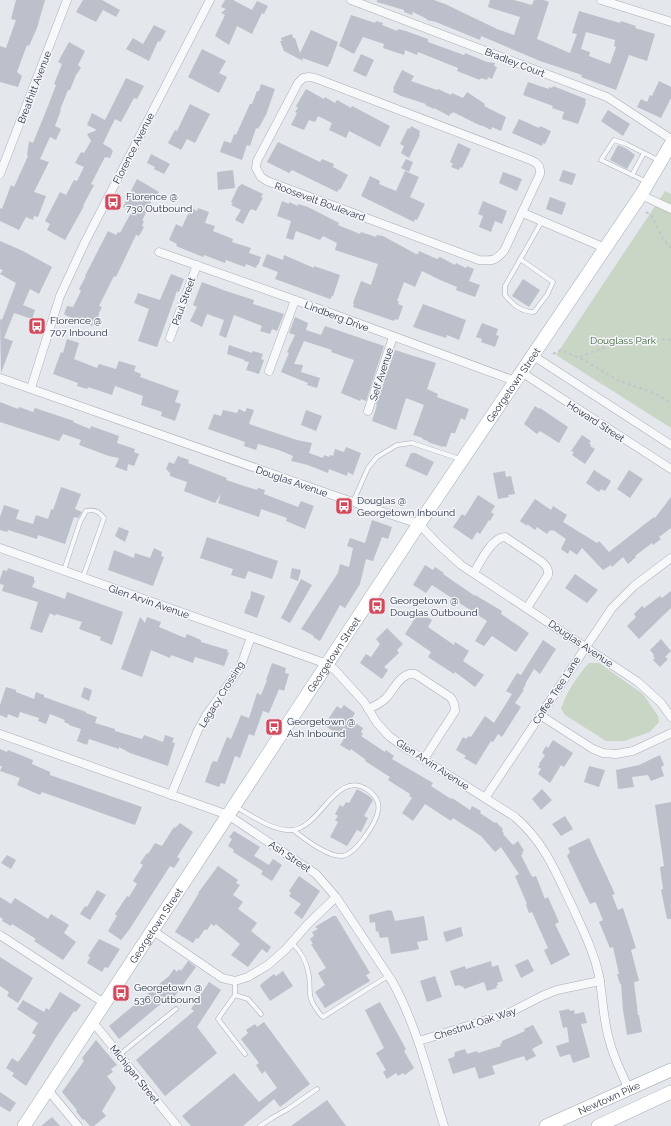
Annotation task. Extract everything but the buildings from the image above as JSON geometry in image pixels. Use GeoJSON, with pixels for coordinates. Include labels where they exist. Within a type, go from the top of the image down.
{"type":"FeatureCollection","features":[{"type":"Feature","properties":{"kind":"main road","name":"Georgetown Street"},"geometry":{"type":"LineString","coordinates":[[24,1126],[419,524],[641,195],[668,149]]}},
{"type":"Feature","properties":{"kind":"main road","name":"Newtown Pike"},"geometry":{"type":"LineString","coordinates":[[546,1126],[671,1070]]}},
{"type":"Feature","properties":{"kind":"main road","name":"Newtown Pike"},"geometry":{"type":"LineString","coordinates":[[598,1126],[671,1092]]}},
{"type":"Feature","properties":{"kind":"street","name":"Breathitt Avenue"},"geometry":{"type":"LineString","coordinates":[[0,174],[67,0]]}},
{"type":"Feature","properties":{"kind":"street","name":"Florence Avenue"},"geometry":{"type":"LineString","coordinates":[[31,388],[60,296],[84,242],[210,0]]}},
{"type":"Feature","properties":{"kind":"street","name":"Bradley Court"},"geometry":{"type":"LineString","coordinates":[[351,0],[608,97],[668,149]]}},
{"type":"Feature","properties":{"kind":"street"},"geometry":{"type":"LineString","coordinates":[[602,0],[671,22]]}},
{"type":"Feature","properties":{"kind":"street","name":"Roosevelt Boulevard"},"geometry":{"type":"LineString","coordinates":[[303,78],[315,78],[534,161],[539,166],[540,174],[523,213],[504,250],[497,258],[490,261],[479,260],[267,181],[261,178],[256,168],[257,160],[298,82],[303,78]]}},
{"type":"Feature","properties":{"kind":"street"},"geometry":{"type":"LineString","coordinates":[[641,195],[671,209]]}},
{"type":"Feature","properties":{"kind":"street"},"geometry":{"type":"LineString","coordinates":[[523,213],[605,248]]}},
{"type":"Feature","properties":{"kind":"street","name":"Lindberg Drive"},"geometry":{"type":"LineString","coordinates":[[159,252],[295,300],[393,337],[518,377]]}},
{"type":"Feature","properties":{"kind":"street","name":"Paul Street"},"geometry":{"type":"LineString","coordinates":[[170,338],[196,265]]}},
{"type":"Feature","properties":{"kind":"street"},"geometry":{"type":"LineString","coordinates":[[269,371],[295,300]]}},
{"type":"Feature","properties":{"kind":"street","name":"Self Avenue"},"geometry":{"type":"LineString","coordinates":[[368,411],[393,337]]}},
{"type":"Feature","properties":{"kind":"street","name":"Howard Street"},"geometry":{"type":"LineString","coordinates":[[532,355],[671,445]]}},
{"type":"Feature","properties":{"kind":"street","name":"Howard Street"},"geometry":{"type":"LineString","coordinates":[[518,377],[671,469]]}},
{"type":"Feature","properties":{"kind":"street","name":"Douglas Avenue"},"geometry":{"type":"LineString","coordinates":[[0,378],[419,524],[448,554],[474,573],[638,682],[661,703],[671,717]]}},
{"type":"Feature","properties":{"kind":"street"},"geometry":{"type":"LineString","coordinates":[[474,573],[496,540],[501,537],[505,537],[518,545],[542,562],[549,570],[548,575],[527,608]]}},
{"type":"Feature","properties":{"kind":"street","name":"Glen Arvin Avenue"},"geometry":{"type":"LineString","coordinates":[[0,548],[327,664],[335,670],[364,702],[377,722],[389,736],[520,821],[534,835],[543,847],[589,944],[600,981],[609,1040],[629,1090]]}},
{"type":"Feature","properties":{"kind":"street","name":"Coffee Tree Lane"},"geometry":{"type":"LineString","coordinates":[[485,798],[612,608],[623,595],[671,558]]}},
{"type":"Feature","properties":{"kind":"street","name":"Legacy Crossing"},"geometry":{"type":"LineString","coordinates":[[171,795],[198,730],[207,714],[240,668],[251,637]]}},
{"type":"Feature","properties":{"kind":"street"},"geometry":{"type":"LineString","coordinates":[[368,709],[377,705],[386,698],[401,679],[410,673],[415,674],[450,697],[455,706],[455,711],[424,759]]}},
{"type":"Feature","properties":{"kind":"street"},"geometry":{"type":"LineString","coordinates":[[540,715],[593,749],[603,753],[616,754],[633,751],[671,733]]}},
{"type":"Feature","properties":{"kind":"street","name":"Ash Street"},"geometry":{"type":"LineString","coordinates":[[0,734],[171,795],[231,810],[316,874],[336,897],[399,994],[419,1041],[444,1126]]}},
{"type":"Feature","properties":{"kind":"street"},"geometry":{"type":"LineString","coordinates":[[152,930],[222,978],[235,981],[248,977],[268,965],[336,897]]}},
{"type":"Feature","properties":{"kind":"street"},"geometry":{"type":"LineString","coordinates":[[0,935],[104,1003]]}},
{"type":"Feature","properties":{"kind":"street","name":"Chestnut Oak Way"},"geometry":{"type":"LineString","coordinates":[[419,1041],[509,1013],[557,990],[600,981]]}},
{"type":"Feature","properties":{"kind":"street","name":"Michigan Street"},"geometry":{"type":"LineString","coordinates":[[92,1022],[178,1126]]}},
{"type":"Feature","properties":{"kind":"street"},"geometry":{"type":"LineString","coordinates":[[48,1090],[78,1126]]}},
{"type":"Feature","properties":{"kind":"lane"},"geometry":{"type":"LineString","coordinates":[[648,182],[601,160],[614,140],[644,153],[668,149]]}},
{"type":"Feature","properties":{"kind":"lane"},"geometry":{"type":"LineString","coordinates":[[632,175],[644,153]]}},
{"type":"Feature","properties":{"kind":"lane"},"geometry":{"type":"LineString","coordinates":[[520,259],[553,282],[547,295],[534,312],[525,312],[512,304],[505,295],[505,286],[520,259],[542,221]]}},
{"type":"Feature","properties":{"kind":"lane"},"geometry":{"type":"LineString","coordinates":[[353,502],[368,468],[378,457],[397,445],[412,443],[462,460]]}},
{"type":"Feature","properties":{"kind":"lane"},"geometry":{"type":"LineString","coordinates":[[64,570],[80,522],[86,511],[92,509],[100,513],[104,518],[83,577]]}},
{"type":"Feature","properties":{"kind":"lane"},"geometry":{"type":"LineString","coordinates":[[231,810],[279,829],[293,830],[308,823],[318,814],[333,795],[349,786],[363,786],[370,791],[378,803],[378,811],[375,820],[361,842],[354,850],[345,855],[334,855],[323,850],[293,830]]}},
{"type":"Feature","properties":{"kind":"lane"},"geometry":{"type":"LineString","coordinates":[[291,943],[297,948],[306,962],[310,977],[310,998],[320,1015],[323,1017],[388,976]]}},
{"type":"Feature","properties":{"kind":"lane"},"geometry":{"type":"LineString","coordinates":[[235,981],[235,995],[218,1019],[245,1054]]}},
{"type":"Feature","properties":{"kind":"lane"},"geometry":{"type":"LineString","coordinates":[[235,995],[248,998],[261,1014]]}},
{"type":"Feature","properties":{"kind":"lane"},"geometry":{"type":"LineString","coordinates":[[119,1055],[176,1009]]}},
{"type":"Feature","properties":{"kind":"lane"},"geometry":{"type":"LineString","coordinates":[[260,1126],[317,1089]]}},
{"type":"Feature","properties":{"kind":"path"},"geometry":{"type":"LineString","coordinates":[[646,212],[654,220],[663,239],[671,248]]}},
{"type":"Feature","properties":{"kind":"path"},"geometry":{"type":"LineString","coordinates":[[580,357],[590,352],[647,339],[671,340]]}},
{"type":"Feature","properties":{"kind":"path"},"geometry":{"type":"LineString","coordinates":[[553,354],[561,350],[580,357],[617,380],[654,393],[671,403]]}},
{"type":"Feature","properties":{"kind":"green space","name":"Douglass Park"},"geometry":{"type":"Polygon","coordinates":[[[665,191],[671,194],[671,428],[556,355],[665,191]]]}},
{"type":"Feature","properties":{"kind":"green space"},"geometry":{"type":"Polygon","coordinates":[[[589,663],[599,663],[643,694],[658,716],[659,722],[650,732],[624,741],[606,741],[565,715],[561,709],[566,697],[580,673],[589,663]]]}},
{"type":"Feature","properties":{"kind":"place","name":"Florence @ 730 Outbound"},"geometry":{"type":"Point","coordinates":[113,202]}},
{"type":"Feature","properties":{"kind":"place","name":"Florence @ 707 Inbound"},"geometry":{"type":"Point","coordinates":[37,326]}},
{"type":"Feature","properties":{"kind":"place","name":"Douglas @ Georgetown Inbound"},"geometry":{"type":"Point","coordinates":[344,506]}},
{"type":"Feature","properties":{"kind":"place","name":"Georgetown @ Douglas Outbound"},"geometry":{"type":"Point","coordinates":[377,606]}},
{"type":"Feature","properties":{"kind":"place","name":"Georgetown @ Ash Inbound"},"geometry":{"type":"Point","coordinates":[274,727]}},
{"type":"Feature","properties":{"kind":"place","name":"Georgetown @ 536 Outbound"},"geometry":{"type":"Point","coordinates":[121,993]}}]}
